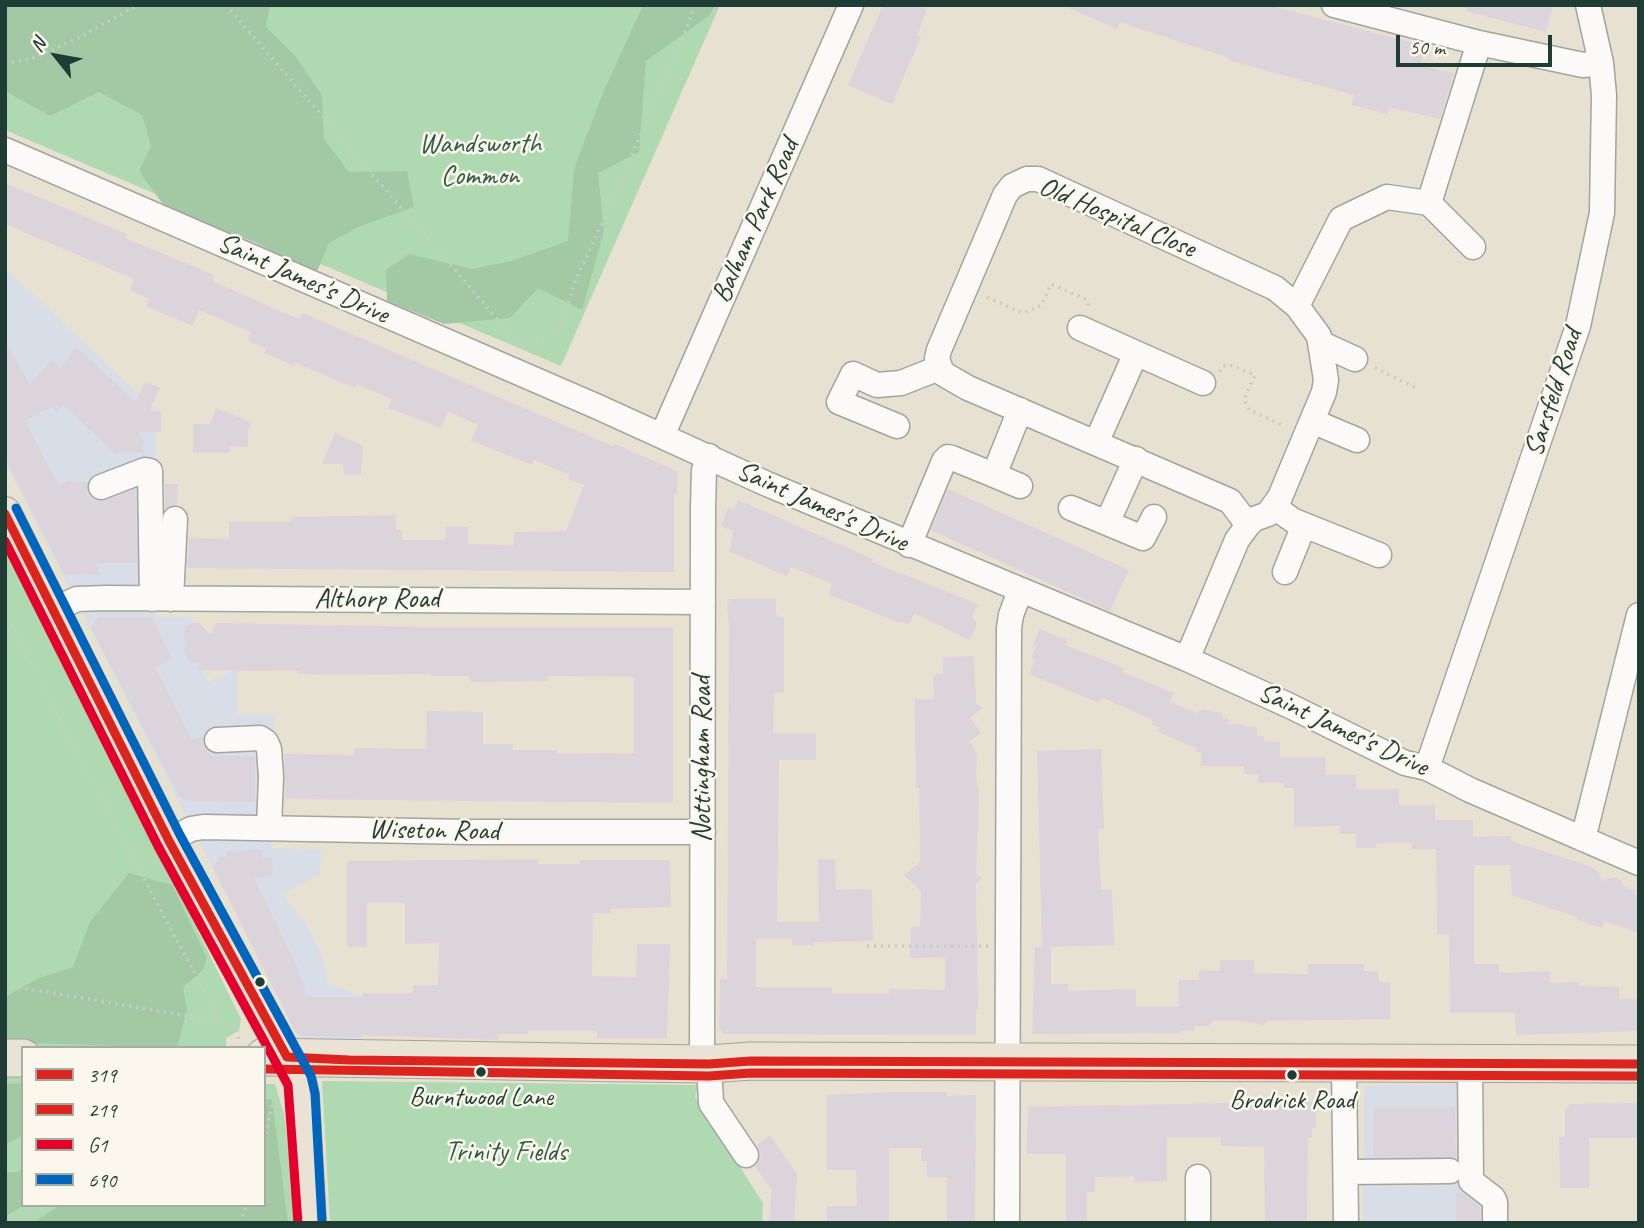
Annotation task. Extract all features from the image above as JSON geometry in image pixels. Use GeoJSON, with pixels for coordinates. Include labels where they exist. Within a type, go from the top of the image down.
{"type":"FeatureCollection","features":[{"type":"Feature","properties":{"kind":"highway"},"geometry":{"type":"LineString","coordinates":[[267,1060],[1639,1063]]}},
{"type":"Feature","properties":{"kind":"main road"},"geometry":{"type":"LineString","coordinates":[[5,513],[169,841],[261,1046]]}},
{"type":"Feature","properties":{"kind":"main road"},"geometry":{"type":"LineString","coordinates":[[267,1060],[300,1081],[310,1223]]}},
{"type":"Feature","properties":{"kind":"street","name":"Balham Park Road"},"geometry":{"type":"LineString","coordinates":[[662,436],[851,5]]}},
{"type":"Feature","properties":{"kind":"street"},"geometry":{"type":"LineString","coordinates":[[1335,5],[1479,43],[1583,65],[1601,63]]}},
{"type":"Feature","properties":{"kind":"street","name":"Sarsfeld Road"},"geometry":{"type":"LineString","coordinates":[[1427,768],[1578,326],[1602,213],[1604,95],[1601,63],[1588,5]]}},
{"type":"Feature","properties":{"kind":"street"},"geometry":{"type":"LineString","coordinates":[[1429,204],[1479,43]]}},
{"type":"Feature","properties":{"kind":"street","name":"Saint James's Drive"},"geometry":{"type":"LineString","coordinates":[[5,150],[909,545],[1187,659],[1405,763],[1427,768],[1470,790],[1639,863]]}},
{"type":"Feature","properties":{"kind":"street","name":"Old Hospital Close"},"geometry":{"type":"LineString","coordinates":[[939,368],[938,354],[1005,195],[1020,182],[1038,180],[1275,288],[1297,306],[1319,336],[1326,380],[1324,392],[1274,507]]}},
{"type":"Feature","properties":{"kind":"street"},"geometry":{"type":"LineString","coordinates":[[1297,306],[1341,219],[1387,197],[1429,204],[1473,247]]}},
{"type":"Feature","properties":{"kind":"street"},"geometry":{"type":"LineString","coordinates":[[1080,328],[1203,383]]}},
{"type":"Feature","properties":{"kind":"street"},"geometry":{"type":"LineString","coordinates":[[1320,343],[1354,359]]}},
{"type":"Feature","properties":{"kind":"street"},"geometry":{"type":"LineString","coordinates":[[1096,443],[1136,353]]}},
{"type":"Feature","properties":{"kind":"street"},"geometry":{"type":"LineString","coordinates":[[897,426],[839,402],[853,374],[877,385],[901,383],[939,368],[948,378],[1020,411],[1230,501],[1248,524]]}},
{"type":"Feature","properties":{"kind":"street"},"geometry":{"type":"LineString","coordinates":[[994,475],[1020,411]]}},
{"type":"Feature","properties":{"kind":"street"},"geometry":{"type":"LineString","coordinates":[[1309,428],[1357,440]]}},
{"type":"Feature","properties":{"kind":"street","name":"Nottingham Road"},"geometry":{"type":"LineString","coordinates":[[709,456],[704,470],[703,602],[705,1063],[711,1103],[746,1155]]}},
{"type":"Feature","properties":{"kind":"street"},"geometry":{"type":"LineString","coordinates":[[909,545],[942,465],[948,457],[1020,486]]}},
{"type":"Feature","properties":{"kind":"street"},"geometry":{"type":"LineString","coordinates":[[1107,523],[1136,459]]}},
{"type":"Feature","properties":{"kind":"street"},"geometry":{"type":"LineString","coordinates":[[101,487],[145,470],[150,471],[162,599]]}},
{"type":"Feature","properties":{"kind":"street"},"geometry":{"type":"LineString","coordinates":[[1187,659],[1237,540],[1248,524],[1268,514],[1274,507],[1304,525],[1378,555]]}},
{"type":"Feature","properties":{"kind":"street"},"geometry":{"type":"LineString","coordinates":[[1071,508],[1143,538],[1154,517]]}},
{"type":"Feature","properties":{"kind":"street"},"geometry":{"type":"LineString","coordinates":[[162,599],[174,519]]}},
{"type":"Feature","properties":{"kind":"street"},"geometry":{"type":"LineString","coordinates":[[1285,572],[1304,525]]}},
{"type":"Feature","properties":{"kind":"street"},"geometry":{"type":"LineString","coordinates":[[1007,1223],[1009,628],[1020,591]]}},
{"type":"Feature","properties":{"kind":"street","name":"Althorp Road"},"geometry":{"type":"LineString","coordinates":[[53,610],[77,599],[703,602]]}},
{"type":"Feature","properties":{"kind":"street"},"geometry":{"type":"LineString","coordinates":[[1583,839],[1639,615]]}},
{"type":"Feature","properties":{"kind":"street"},"geometry":{"type":"LineString","coordinates":[[217,740],[260,738],[266,742],[270,749],[269,828]]}},
{"type":"Feature","properties":{"kind":"street","name":"Wiseton Road"},"geometry":{"type":"LineString","coordinates":[[169,841],[191,829],[203,827],[482,832],[703,832]]}},
{"type":"Feature","properties":{"kind":"street"},"geometry":{"type":"LineString","coordinates":[[1344,1063],[1346,1223]]}},
{"type":"Feature","properties":{"kind":"street"},"geometry":{"type":"LineString","coordinates":[[1470,1063],[1471,1181],[1493,1198],[1495,1223]]}},
{"type":"Feature","properties":{"kind":"street"},"geometry":{"type":"LineString","coordinates":[[1346,1172],[1450,1171]]}},
{"type":"Feature","properties":{"kind":"street"},"geometry":{"type":"LineString","coordinates":[[1198,1177],[1198,1223]]}},
{"type":"Feature","properties":{"kind":"path"},"geometry":{"type":"LineString","coordinates":[[5,63],[31,59],[74,40],[138,5]]}},
{"type":"Feature","properties":{"kind":"path"},"geometry":{"type":"LineString","coordinates":[[226,5],[527,355]]}},
{"type":"Feature","properties":{"kind":"path"},"geometry":{"type":"LineString","coordinates":[[522,346],[540,343],[560,328],[575,282],[696,5]]}},
{"type":"Feature","properties":{"kind":"path"},"geometry":{"type":"LineString","coordinates":[[966,288],[1022,313],[1041,306],[1051,284],[1087,300],[1090,311],[1080,328]]}},
{"type":"Feature","properties":{"kind":"path"},"geometry":{"type":"LineString","coordinates":[[1354,359],[1416,388]]}},
{"type":"Feature","properties":{"kind":"path"},"geometry":{"type":"LineString","coordinates":[[1203,383],[1205,389],[1212,392],[1223,366],[1230,365],[1255,375],[1244,399],[1249,410],[1309,428]]}},
{"type":"Feature","properties":{"kind":"path"},"geometry":{"type":"LineString","coordinates":[[5,612],[84,767],[214,1009],[212,1020]]}},
{"type":"Feature","properties":{"kind":"path"},"geometry":{"type":"LineString","coordinates":[[867,946],[1007,947]]}},
{"type":"Feature","properties":{"kind":"path"},"geometry":{"type":"LineString","coordinates":[[5,985],[212,1020],[236,1027],[254,1046]]}},
{"type":"Feature","properties":{"kind":"path"},"geometry":{"type":"LineString","coordinates":[[266,1131],[273,1095],[267,1060]]}},
{"type":"Feature","properties":{"kind":"path"},"geometry":{"type":"LineString","coordinates":[[17,1223],[43,1207]]}},
{"type":"Feature","properties":{"kind":"shaded area"},"geometry":{"type":"Polygon","coordinates":[[[5,268],[156,410],[156,617],[192,617],[192,650],[208,682],[237,668],[237,714],[274,714],[271,848],[321,849],[320,874],[282,894],[307,925],[322,956],[328,983],[363,997],[362,1040],[300,1039],[5,462],[5,268]]]}},
{"type":"Feature","properties":{"kind":"shaded area"},"geometry":{"type":"Polygon","coordinates":[[[1475,1084],[1482,1192],[1481,1223],[1363,1223],[1366,1086],[1475,1084]]]}},
{"type":"Feature","properties":{"kind":"green space","name":"Wandsworth Common"},"geometry":{"type":"Polygon","coordinates":[[[5,5],[720,5],[561,366],[5,130],[5,5]]]}},
{"type":"Feature","properties":{"kind":"green space"},"geometry":{"type":"Polygon","coordinates":[[[5,5],[270,5],[266,27],[296,57],[322,95],[324,139],[349,172],[407,171],[414,207],[358,227],[329,243],[316,274],[256,243],[165,207],[139,171],[151,146],[142,115],[99,92],[50,116],[5,91],[5,5]]]}},
{"type":"Feature","properties":{"kind":"green space"},"geometry":{"type":"Polygon","coordinates":[[[643,5],[715,5],[710,15],[646,61],[639,152],[598,173],[604,231],[582,310],[538,288],[510,318],[444,324],[387,301],[386,270],[409,254],[472,269],[511,261],[568,241],[574,169],[602,95],[643,5]]]}},
{"type":"Feature","properties":{"kind":"green space"},"geometry":{"type":"Polygon","coordinates":[[[5,545],[241,1019],[239,1031],[226,1038],[226,1046],[21,1046],[21,1207],[266,1207],[266,1084],[275,1084],[284,1114],[293,1223],[5,1223],[5,545]]]}},
{"type":"Feature","properties":{"kind":"green space"},"geometry":{"type":"Polygon","coordinates":[[[129,873],[172,885],[207,958],[202,971],[183,987],[187,1010],[178,1046],[5,1042],[5,997],[39,978],[73,967],[90,922],[129,873]]]}},
{"type":"Feature","properties":{"kind":"green space","name":"Trinity Fields"},"geometry":{"type":"Polygon","coordinates":[[[322,1081],[698,1085],[695,1097],[763,1203],[762,1223],[330,1223],[322,1081]]]}},
{"type":"Feature","properties":{"kind":"green space"},"geometry":{"type":"Polygon","coordinates":[[[21,1083],[21,1136],[5,1145],[5,1084],[21,1083]]]}},
{"type":"Feature","properties":{"kind":"green space"},"geometry":{"type":"Polygon","coordinates":[[[266,1099],[272,1099],[288,1223],[33,1223],[57,1207],[266,1207],[266,1099]]]}},
{"type":"Feature","properties":{"kind":"green space"},"geometry":{"type":"Polygon","coordinates":[[[21,1171],[21,1207],[5,1217],[5,1173],[21,1171]]]}},
{"type":"Feature","properties":{"kind":"building"},"geometry":{"type":"Polygon","coordinates":[[[883,5],[917,5],[927,10],[917,35],[921,37],[892,104],[848,85],[883,5]]]}},
{"type":"Feature","properties":{"kind":"building"},"geometry":{"type":"Polygon","coordinates":[[[1062,5],[1268,5],[1425,46],[1420,66],[1454,73],[1440,119],[1389,107],[1388,114],[1351,105],[1354,95],[1228,60],[1229,58],[1120,22],[1117,29],[1062,5]]]}},
{"type":"Feature","properties":{"kind":"building"},"geometry":{"type":"Polygon","coordinates":[[[1467,5],[1553,5],[1546,32],[1466,11],[1467,5]]]}},
{"type":"Feature","properties":{"kind":"building"},"geometry":{"type":"Polygon","coordinates":[[[5,183],[127,234],[125,238],[214,275],[212,281],[299,319],[302,313],[677,471],[677,493],[674,494],[674,572],[187,568],[189,538],[229,539],[229,522],[290,522],[291,517],[396,515],[396,530],[402,530],[402,540],[445,540],[446,527],[468,527],[468,544],[514,545],[514,532],[566,531],[584,485],[568,479],[570,475],[534,460],[532,465],[471,441],[478,425],[448,411],[441,428],[388,408],[392,399],[356,384],[355,388],[296,363],[295,366],[264,353],[266,348],[248,341],[251,332],[199,310],[193,326],[146,306],[149,299],[130,290],[134,279],[5,224],[5,183]]]}},
{"type":"Feature","properties":{"kind":"building"},"geometry":{"type":"Polygon","coordinates":[[[5,341],[30,385],[52,359],[61,368],[76,347],[136,402],[145,382],[160,388],[149,411],[161,411],[161,432],[139,432],[145,444],[141,446],[145,453],[115,453],[63,405],[57,412],[52,407],[25,421],[59,486],[68,481],[88,482],[87,493],[99,502],[135,490],[137,563],[95,563],[101,575],[64,574],[5,458],[5,341]]]}},
{"type":"Feature","properties":{"kind":"building"},"geometry":{"type":"Polygon","coordinates":[[[216,408],[251,422],[248,447],[230,446],[229,453],[193,453],[193,424],[210,424],[216,408]]]}},
{"type":"Feature","properties":{"kind":"building"},"geometry":{"type":"Polygon","coordinates":[[[335,433],[363,446],[361,475],[344,475],[343,464],[322,464],[335,433]]]}},
{"type":"Feature","properties":{"kind":"building"},"geometry":{"type":"Polygon","coordinates":[[[165,484],[178,484],[177,504],[165,508],[165,484]]]}},
{"type":"Feature","properties":{"kind":"building"},"geometry":{"type":"Polygon","coordinates":[[[948,489],[1129,570],[1110,611],[931,530],[948,489]]]}},
{"type":"Feature","properties":{"kind":"building"},"geometry":{"type":"Polygon","coordinates":[[[738,500],[873,559],[872,562],[978,604],[972,616],[977,624],[970,640],[914,613],[909,625],[901,621],[900,623],[828,594],[832,584],[791,567],[787,576],[730,552],[733,531],[721,526],[728,508],[734,510],[738,500]]]}},
{"type":"Feature","properties":{"kind":"building"},"geometry":{"type":"Polygon","coordinates":[[[729,599],[776,599],[776,615],[784,618],[784,693],[774,693],[773,733],[816,733],[816,760],[779,760],[777,922],[819,922],[818,859],[835,859],[836,890],[872,889],[873,941],[792,945],[792,939],[756,939],[756,987],[832,987],[832,994],[889,994],[889,989],[945,990],[945,957],[910,958],[911,927],[920,927],[921,891],[904,875],[920,862],[915,699],[934,699],[933,675],[943,674],[943,657],[974,656],[976,703],[983,708],[970,718],[981,733],[969,742],[977,753],[979,796],[976,874],[982,878],[976,884],[976,1035],[724,1034],[719,1028],[720,979],[727,979],[729,599]]]}},
{"type":"Feature","properties":{"kind":"building"},"geometry":{"type":"Polygon","coordinates":[[[98,617],[151,617],[172,658],[155,667],[192,740],[201,736],[204,747],[211,756],[255,756],[255,802],[189,801],[179,796],[91,628],[98,617]]]}},
{"type":"Feature","properties":{"kind":"building"},"geometry":{"type":"Polygon","coordinates":[[[199,623],[210,634],[217,623],[424,627],[673,627],[673,803],[285,799],[284,754],[353,755],[356,748],[426,749],[427,711],[483,712],[483,744],[513,744],[513,750],[557,750],[557,754],[634,753],[634,677],[548,676],[548,681],[471,682],[469,676],[431,674],[330,675],[298,674],[298,671],[198,670],[199,663],[191,663],[184,653],[185,626],[199,623]]]}},
{"type":"Feature","properties":{"kind":"building"},"geometry":{"type":"Polygon","coordinates":[[[1040,629],[1067,640],[1065,645],[1124,668],[1122,672],[1174,693],[1170,702],[1197,713],[1202,709],[1222,713],[1222,719],[1228,718],[1228,725],[1257,727],[1257,736],[1264,736],[1264,741],[1280,742],[1280,757],[1325,757],[1326,775],[1356,775],[1356,789],[1399,789],[1399,805],[1435,805],[1435,820],[1473,820],[1473,837],[1511,836],[1511,841],[1587,865],[1599,872],[1602,881],[1615,877],[1622,881],[1622,886],[1639,895],[1639,933],[1604,921],[1602,928],[1512,895],[1510,865],[1474,865],[1474,964],[1499,964],[1499,973],[1550,971],[1550,983],[1579,982],[1579,986],[1619,987],[1619,999],[1639,999],[1639,1031],[1516,1035],[1515,1013],[1450,1013],[1449,934],[1437,934],[1436,849],[1412,849],[1412,843],[1377,843],[1376,848],[1356,848],[1356,834],[1340,834],[1340,826],[1294,827],[1294,788],[1284,788],[1284,783],[1258,783],[1258,774],[1244,774],[1244,766],[1201,766],[1201,752],[1196,752],[1196,748],[1158,732],[1160,728],[1151,724],[1153,720],[1101,697],[1099,703],[1029,674],[1035,660],[1031,658],[1036,647],[1033,645],[1040,629]]]}},
{"type":"Feature","properties":{"kind":"building"},"geometry":{"type":"Polygon","coordinates":[[[1101,749],[1104,829],[1098,829],[1101,890],[1112,889],[1114,945],[1042,947],[1037,751],[1101,749]]]}},
{"type":"Feature","properties":{"kind":"building"},"geometry":{"type":"Polygon","coordinates":[[[262,850],[262,858],[272,858],[273,877],[254,878],[300,972],[298,973],[304,984],[305,997],[363,997],[363,993],[413,993],[413,985],[438,985],[439,943],[405,944],[405,903],[367,903],[367,947],[347,947],[347,861],[538,859],[538,864],[580,864],[580,860],[670,860],[671,907],[611,909],[611,913],[593,913],[592,976],[636,977],[637,944],[670,944],[667,1038],[597,1038],[597,1031],[528,1031],[528,1034],[498,1034],[498,1040],[362,1035],[302,1036],[296,1033],[213,868],[219,857],[227,857],[227,851],[262,850]]]}},
{"type":"Feature","properties":{"kind":"building"},"geometry":{"type":"Polygon","coordinates":[[[1035,947],[1051,947],[1051,984],[1068,984],[1068,991],[1136,989],[1136,1007],[1179,1007],[1179,980],[1199,980],[1199,970],[1220,971],[1220,960],[1254,960],[1254,973],[1308,974],[1308,964],[1364,964],[1364,971],[1378,971],[1379,982],[1390,982],[1390,1019],[1267,1021],[1264,1025],[1244,1021],[1213,1021],[1209,1026],[1194,1026],[1194,1031],[1179,1033],[1032,1034],[1035,947]]]}},
{"type":"Feature","properties":{"kind":"building"},"geometry":{"type":"Polygon","coordinates":[[[892,1092],[976,1095],[975,1223],[947,1223],[947,1177],[927,1177],[927,1161],[921,1161],[922,1148],[889,1148],[889,1223],[827,1223],[827,1206],[857,1206],[856,1170],[827,1170],[827,1095],[892,1092]]]}},
{"type":"Feature","properties":{"kind":"building"},"geometry":{"type":"Polygon","coordinates":[[[1312,1102],[1312,1107],[1316,1107],[1316,1128],[1312,1128],[1312,1138],[1308,1138],[1307,1223],[1265,1223],[1264,1147],[1221,1146],[1221,1137],[1167,1137],[1167,1181],[1134,1182],[1134,1176],[1095,1177],[1095,1192],[1087,1192],[1087,1223],[1066,1223],[1066,1154],[1027,1154],[1028,1107],[1312,1102]]]}},
{"type":"Feature","properties":{"kind":"building"},"geometry":{"type":"Polygon","coordinates":[[[1639,1103],[1639,1138],[1589,1138],[1589,1188],[1560,1188],[1559,1137],[1565,1137],[1565,1110],[1571,1104],[1639,1103]]]}},
{"type":"Feature","properties":{"kind":"building"},"geometry":{"type":"Polygon","coordinates":[[[1374,1107],[1455,1107],[1456,1158],[1373,1157],[1374,1107]]]}},
{"type":"Feature","properties":{"kind":"building"},"geometry":{"type":"Polygon","coordinates":[[[770,1135],[797,1174],[794,1223],[769,1223],[772,1190],[755,1167],[761,1155],[757,1145],[770,1135]]]}},
{"type":"Feature","properties":{"kind":"building"},"geometry":{"type":"Polygon","coordinates":[[[1456,1193],[1462,1193],[1480,1207],[1480,1223],[1456,1223],[1456,1193]]]}},
{"type":"Feature","properties":{"kind":"transit line","name":"690"},"geometry":{"type":"LineString","coordinates":[[16,508],[180,835],[311,1076],[315,1094],[322,1222]]}},
{"type":"Feature","properties":{"kind":"transit line","name":"319"},"geometry":{"type":"LineString","coordinates":[[5,514],[169,841],[287,1057]]}},
{"type":"Feature","properties":{"kind":"transit line","name":"G1"},"geometry":{"type":"LineString","coordinates":[[5,541],[158,846],[288,1085],[298,1223]]}},
{"type":"Feature","properties":{"kind":"transit line","name":"319"},"geometry":{"type":"LineString","coordinates":[[287,1057],[709,1064],[751,1061],[1639,1064]]}},
{"type":"Feature","properties":{"kind":"transit line","name":"219"},"geometry":{"type":"LineString","coordinates":[[266,1069],[709,1076],[751,1073],[1639,1076]]}},
{"type":"Feature","properties":{"kind":"place","name":"Burntwood Lane"},"geometry":{"type":"Point","coordinates":[481,1072]}},
{"type":"Feature","properties":{"kind":"place","name":"Brodrick Road"},"geometry":{"type":"Point","coordinates":[1292,1075]}}]}
